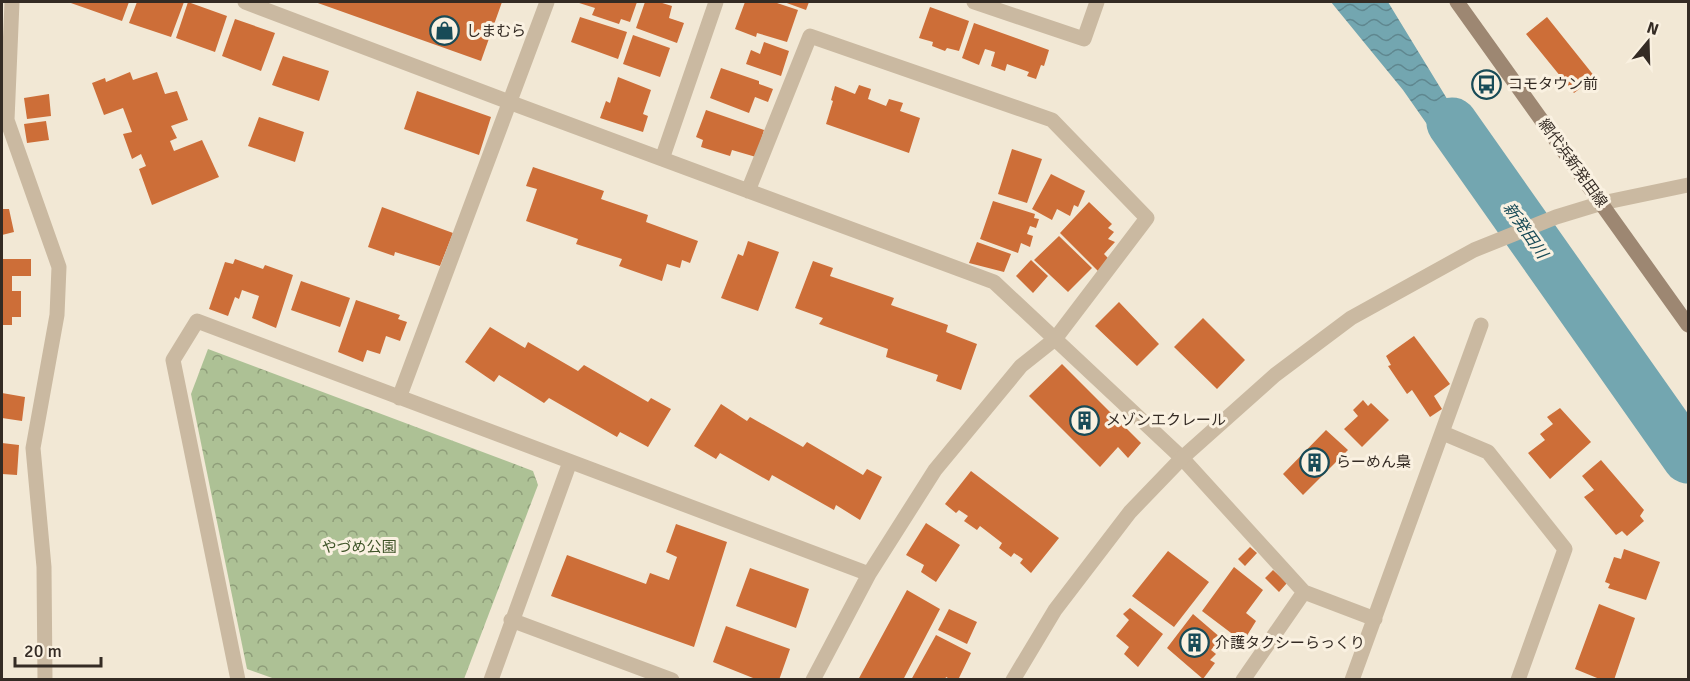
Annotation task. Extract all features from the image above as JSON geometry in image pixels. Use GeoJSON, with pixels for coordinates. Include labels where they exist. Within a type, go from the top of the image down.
{"type":"FeatureCollection","features":[{"type":"Feature","properties":{"kind":"main road","name":"網代浜新発田線"},"geometry":{"type":"LineString","coordinates":[[1456,2],[1689,325]]}},
{"type":"Feature","properties":{"kind":"street"},"geometry":{"type":"LineString","coordinates":[[12,2],[7,120],[59,267],[57,315],[33,448],[44,567],[45,680]]}},
{"type":"Feature","properties":{"kind":"street"},"geometry":{"type":"LineString","coordinates":[[246,2],[994,282],[1182,458],[1304,592],[1375,619]]}},
{"type":"Feature","properties":{"kind":"street"},"geometry":{"type":"LineString","coordinates":[[399,398],[547,2]]}},
{"type":"Feature","properties":{"kind":"street"},"geometry":{"type":"LineString","coordinates":[[662,159],[716,2]]}},
{"type":"Feature","properties":{"kind":"street"},"geometry":{"type":"LineString","coordinates":[[974,2],[1084,39],[1096,2]]}},
{"type":"Feature","properties":{"kind":"street"},"geometry":{"type":"LineString","coordinates":[[748,191],[810,36],[1052,120],[1147,218],[1055,339],[1021,366],[935,470],[869,574],[813,680]]}},
{"type":"Feature","properties":{"kind":"street"},"geometry":{"type":"LineString","coordinates":[[1012,680],[1055,610],[1130,512],[1182,458],[1275,375],[1350,318],[1474,250],[1602,203],[1689,185]]}},
{"type":"Feature","properties":{"kind":"street"},"geometry":{"type":"LineString","coordinates":[[238,680],[173,360],[198,321],[869,574]]}},
{"type":"Feature","properties":{"kind":"street"},"geometry":{"type":"LineString","coordinates":[[1352,680],[1481,325]]}},
{"type":"Feature","properties":{"kind":"street"},"geometry":{"type":"LineString","coordinates":[[1443,433],[1488,452],[1565,549],[1518,680]]}},
{"type":"Feature","properties":{"kind":"street"},"geometry":{"type":"LineString","coordinates":[[491,680],[570,462]]}},
{"type":"Feature","properties":{"kind":"street"},"geometry":{"type":"LineString","coordinates":[[1243,680],[1304,592]]}},
{"type":"Feature","properties":{"kind":"street"},"geometry":{"type":"LineString","coordinates":[[511,621],[672,680]]}},
{"type":"Feature","properties":{"kind":"green space","name":"やづめ公園"},"geometry":{"type":"Polygon","coordinates":[[[208,349],[533,471],[538,485],[464,679],[275,679],[247,669],[191,394],[208,349]]]}},
{"type":"Feature","properties":{"kind":"water"},"geometry":{"type":"Polygon","coordinates":[[[1331,2],[1388,2],[1449,102],[1504,173],[1493,181],[1471,187],[1403,90],[1331,2]]]}},
{"type":"Feature","properties":{"kind":"building"},"geometry":{"type":"Polygon","coordinates":[[[68,2],[129,2],[122,21],[68,2]]]}},
{"type":"Feature","properties":{"kind":"building"},"geometry":{"type":"Polygon","coordinates":[[[137,2],[184,2],[171,37],[129,23],[137,2]]]}},
{"type":"Feature","properties":{"kind":"building"},"geometry":{"type":"Polygon","coordinates":[[[188,2],[227,16],[215,52],[176,38],[188,2]]]}},
{"type":"Feature","properties":{"kind":"building","name":"しまむら"},"geometry":{"type":"Polygon","coordinates":[[[315,2],[502,2],[481,61],[315,2]]]}},
{"type":"Feature","properties":{"kind":"building"},"geometry":{"type":"Polygon","coordinates":[[[576,2],[637,2],[630,22],[621,19],[619,24],[592,15],[595,8],[576,2]]]}},
{"type":"Feature","properties":{"kind":"building"},"geometry":{"type":"Polygon","coordinates":[[[645,2],[659,2],[672,6],[669,18],[684,23],[677,43],[636,28],[645,2]]]}},
{"type":"Feature","properties":{"kind":"building"},"geometry":{"type":"Polygon","coordinates":[[[745,2],[774,2],[798,10],[787,42],[757,33],[756,37],[735,29],[745,2]]]}},
{"type":"Feature","properties":{"kind":"building"},"geometry":{"type":"Polygon","coordinates":[[[784,2],[809,2],[806,10],[784,2]]]}},
{"type":"Feature","properties":{"kind":"building"},"geometry":{"type":"Polygon","coordinates":[[[930,7],[969,21],[959,51],[947,48],[945,51],[932,46],[933,42],[919,38],[930,7]]]}},
{"type":"Feature","properties":{"kind":"building"},"geometry":{"type":"Polygon","coordinates":[[[580,17],[627,32],[618,59],[571,42],[580,17]]]}},
{"type":"Feature","properties":{"kind":"building"},"geometry":{"type":"Polygon","coordinates":[[[1547,17],[1595,77],[1574,93],[1526,34],[1547,17]]]}},
{"type":"Feature","properties":{"kind":"building"},"geometry":{"type":"Polygon","coordinates":[[[235,19],[275,33],[261,71],[222,56],[235,19]]]}},
{"type":"Feature","properties":{"kind":"building"},"geometry":{"type":"Polygon","coordinates":[[[974,23],[1049,50],[1044,66],[1041,65],[1036,79],[1027,76],[1029,72],[1007,64],[1005,71],[991,66],[995,52],[985,49],[979,65],[962,58],[974,23]]]}},
{"type":"Feature","properties":{"kind":"building"},"geometry":{"type":"Polygon","coordinates":[[[633,35],[670,48],[660,77],[623,64],[633,35]]]}},
{"type":"Feature","properties":{"kind":"building"},"geometry":{"type":"Polygon","coordinates":[[[764,42],[789,51],[781,76],[746,64],[751,50],[760,54],[764,42]]]}},
{"type":"Feature","properties":{"kind":"building"},"geometry":{"type":"Polygon","coordinates":[[[283,56],[329,71],[319,101],[272,85],[283,56]]]}},
{"type":"Feature","properties":{"kind":"building"},"geometry":{"type":"Polygon","coordinates":[[[721,68],[759,81],[759,84],[773,89],[768,102],[755,97],[749,113],[710,98],[721,68]]]}},
{"type":"Feature","properties":{"kind":"building"},"geometry":{"type":"Polygon","coordinates":[[[130,72],[133,80],[157,72],[165,94],[177,91],[188,120],[171,126],[177,138],[170,141],[174,151],[202,140],[219,177],[152,205],[139,169],[146,166],[141,154],[132,159],[123,134],[132,132],[123,108],[104,115],[92,83],[105,78],[106,82],[130,72]]]}},
{"type":"Feature","properties":{"kind":"building"},"geometry":{"type":"Polygon","coordinates":[[[618,77],[651,90],[643,114],[648,116],[643,132],[600,118],[606,101],[610,103],[618,77]]]}},
{"type":"Feature","properties":{"kind":"building"},"geometry":{"type":"Polygon","coordinates":[[[859,85],[871,89],[868,99],[886,106],[889,99],[903,103],[900,111],[920,118],[909,153],[826,124],[835,86],[855,94],[859,85]]]}},
{"type":"Feature","properties":{"kind":"building"},"geometry":{"type":"Polygon","coordinates":[[[417,91],[491,117],[479,155],[404,129],[417,91]]]}},
{"type":"Feature","properties":{"kind":"building"},"geometry":{"type":"Polygon","coordinates":[[[49,94],[51,116],[27,119],[24,98],[49,94]]]}},
{"type":"Feature","properties":{"kind":"building"},"geometry":{"type":"Polygon","coordinates":[[[706,110],[764,130],[756,157],[732,150],[730,156],[701,147],[703,140],[696,137],[706,110]]]}},
{"type":"Feature","properties":{"kind":"building"},"geometry":{"type":"Polygon","coordinates":[[[259,117],[304,132],[295,162],[248,146],[259,117]]]}},
{"type":"Feature","properties":{"kind":"building"},"geometry":{"type":"Polygon","coordinates":[[[46,121],[49,140],[27,143],[24,124],[46,121]]]}},
{"type":"Feature","properties":{"kind":"building"},"geometry":{"type":"Polygon","coordinates":[[[1012,149],[1042,159],[1027,203],[998,194],[1012,149]]]}},
{"type":"Feature","properties":{"kind":"building"},"geometry":{"type":"Polygon","coordinates":[[[533,167],[604,191],[601,199],[648,215],[646,222],[698,241],[690,263],[682,260],[680,268],[667,264],[662,281],[619,266],[622,259],[576,244],[578,239],[526,221],[537,189],[526,186],[533,167]]]}},
{"type":"Feature","properties":{"kind":"building"},"geometry":{"type":"Polygon","coordinates":[[[1051,174],[1085,191],[1078,207],[1074,205],[1070,216],[1057,209],[1052,220],[1032,209],[1051,174]]]}},
{"type":"Feature","properties":{"kind":"building"},"geometry":{"type":"Polygon","coordinates":[[[993,201],[1035,214],[1034,218],[1039,219],[1036,228],[1030,226],[1027,234],[1033,236],[1030,247],[1021,243],[1018,253],[980,239],[993,201]]]}},
{"type":"Feature","properties":{"kind":"building"},"geometry":{"type":"Polygon","coordinates":[[[1089,202],[1112,224],[1108,228],[1114,232],[1108,239],[1115,242],[1104,254],[1109,259],[1098,271],[1060,233],[1089,202]]]}},
{"type":"Feature","properties":{"kind":"building"},"geometry":{"type":"Polygon","coordinates":[[[382,207],[453,233],[440,266],[395,252],[394,256],[368,247],[382,207]]]}},
{"type":"Feature","properties":{"kind":"building"},"geometry":{"type":"Polygon","coordinates":[[[2,209],[9,209],[14,232],[2,235],[2,209]]]}},
{"type":"Feature","properties":{"kind":"building"},"geometry":{"type":"Polygon","coordinates":[[[1059,236],[1092,268],[1068,292],[1034,260],[1059,236]]]}},
{"type":"Feature","properties":{"kind":"building"},"geometry":{"type":"Polygon","coordinates":[[[748,241],[779,252],[758,311],[721,298],[738,254],[743,256],[748,241]]]}},
{"type":"Feature","properties":{"kind":"building"},"geometry":{"type":"Polygon","coordinates":[[[977,242],[1011,254],[1004,272],[969,263],[977,242]]]}},
{"type":"Feature","properties":{"kind":"building"},"geometry":{"type":"Polygon","coordinates":[[[2,259],[31,259],[31,276],[12,276],[12,291],[21,291],[21,317],[12,317],[12,325],[2,325],[2,259]]]}},
{"type":"Feature","properties":{"kind":"building"},"geometry":{"type":"Polygon","coordinates":[[[235,259],[263,269],[265,265],[293,275],[276,328],[252,318],[259,296],[242,290],[239,299],[235,297],[228,316],[209,309],[225,262],[233,264],[235,259]]]}},
{"type":"Feature","properties":{"kind":"building"},"geometry":{"type":"Polygon","coordinates":[[[1031,260],[1048,276],[1033,293],[1016,276],[1031,260]]]}},
{"type":"Feature","properties":{"kind":"building"},"geometry":{"type":"Polygon","coordinates":[[[813,261],[833,268],[830,276],[894,298],[891,305],[948,325],[946,332],[977,344],[961,390],[936,381],[938,375],[886,357],[888,349],[819,324],[823,318],[795,308],[813,261]]]}},
{"type":"Feature","properties":{"kind":"building"},"geometry":{"type":"Polygon","coordinates":[[[301,281],[350,298],[340,327],[291,310],[301,281]]]}},
{"type":"Feature","properties":{"kind":"building"},"geometry":{"type":"Polygon","coordinates":[[[356,300],[400,315],[398,319],[407,322],[400,341],[386,336],[380,354],[367,350],[363,362],[338,352],[356,300]]]}},
{"type":"Feature","properties":{"kind":"building"},"geometry":{"type":"Polygon","coordinates":[[[1119,302],[1159,344],[1137,366],[1095,326],[1119,302]]]}},
{"type":"Feature","properties":{"kind":"building"},"geometry":{"type":"Polygon","coordinates":[[[1203,318],[1245,360],[1217,389],[1174,347],[1203,318]]]}},
{"type":"Feature","properties":{"kind":"building"},"geometry":{"type":"Polygon","coordinates":[[[490,327],[525,348],[528,342],[578,371],[584,365],[648,402],[651,398],[671,409],[648,447],[620,432],[617,437],[549,398],[544,403],[499,375],[494,382],[465,362],[490,327]]]}},
{"type":"Feature","properties":{"kind":"building"},"geometry":{"type":"Polygon","coordinates":[[[1414,336],[1450,384],[1434,396],[1442,409],[1430,417],[1412,390],[1407,394],[1388,366],[1391,365],[1386,356],[1414,336]]]}},
{"type":"Feature","properties":{"kind":"building","name":"メゾンエクレール"},"geometry":{"type":"Polygon","coordinates":[[[1062,364],[1141,443],[1128,458],[1118,447],[1100,467],[1029,396],[1062,364]]]}},
{"type":"Feature","properties":{"kind":"building"},"geometry":{"type":"Polygon","coordinates":[[[2,393],[25,397],[22,421],[2,418],[2,393]]]}},
{"type":"Feature","properties":{"kind":"building"},"geometry":{"type":"Polygon","coordinates":[[[1363,400],[1368,406],[1371,403],[1389,420],[1362,447],[1344,429],[1358,416],[1353,410],[1363,400]]]}},
{"type":"Feature","properties":{"kind":"building"},"geometry":{"type":"Polygon","coordinates":[[[721,404],[747,421],[750,417],[803,447],[807,442],[863,475],[867,469],[882,477],[860,520],[836,505],[834,510],[772,475],[769,481],[720,453],[716,459],[694,446],[721,404]]]}},
{"type":"Feature","properties":{"kind":"building"},"geometry":{"type":"Polygon","coordinates":[[[1560,408],[1591,442],[1550,479],[1528,453],[1545,440],[1540,434],[1553,424],[1547,417],[1560,408]]]}},
{"type":"Feature","properties":{"kind":"building","name":"らーめん梟"},"geometry":{"type":"Polygon","coordinates":[[[1326,430],[1348,450],[1303,495],[1283,474],[1326,430]]]}},
{"type":"Feature","properties":{"kind":"building"},"geometry":{"type":"Polygon","coordinates":[[[2,443],[19,445],[17,475],[2,474],[2,443]]]}},
{"type":"Feature","properties":{"kind":"building"},"geometry":{"type":"Polygon","coordinates":[[[1601,460],[1644,510],[1640,516],[1644,521],[1627,536],[1622,531],[1616,535],[1584,497],[1594,490],[1582,476],[1601,460]]]}},
{"type":"Feature","properties":{"kind":"building"},"geometry":{"type":"Polygon","coordinates":[[[971,471],[1059,538],[1031,573],[1020,563],[1023,559],[1014,553],[1011,557],[999,548],[1002,543],[980,526],[977,530],[964,521],[968,516],[959,510],[956,513],[945,504],[971,471]]]}},
{"type":"Feature","properties":{"kind":"building"},"geometry":{"type":"Polygon","coordinates":[[[926,523],[960,545],[936,582],[921,572],[924,565],[906,555],[926,523]]]}},
{"type":"Feature","properties":{"kind":"building"},"geometry":{"type":"Polygon","coordinates":[[[676,524],[727,542],[694,647],[551,596],[567,555],[646,584],[650,573],[669,580],[677,557],[666,552],[676,524]]]}},
{"type":"Feature","properties":{"kind":"building"},"geometry":{"type":"Polygon","coordinates":[[[1250,547],[1257,553],[1245,566],[1238,559],[1250,547]]]}},
{"type":"Feature","properties":{"kind":"building"},"geometry":{"type":"Polygon","coordinates":[[[1624,549],[1660,562],[1646,600],[1608,588],[1610,584],[1605,582],[1614,557],[1621,559],[1624,549]]]}},
{"type":"Feature","properties":{"kind":"building"},"geometry":{"type":"Polygon","coordinates":[[[1168,551],[1209,582],[1174,627],[1132,596],[1168,551]]]}},
{"type":"Feature","properties":{"kind":"building"},"geometry":{"type":"Polygon","coordinates":[[[1234,567],[1263,590],[1246,613],[1256,621],[1243,642],[1202,611],[1234,567]]]}},
{"type":"Feature","properties":{"kind":"building"},"geometry":{"type":"Polygon","coordinates":[[[750,568],[809,589],[796,628],[736,606],[750,568]]]}},
{"type":"Feature","properties":{"kind":"building"},"geometry":{"type":"Polygon","coordinates":[[[1273,570],[1287,583],[1279,592],[1265,578],[1273,570]]]}},
{"type":"Feature","properties":{"kind":"building"},"geometry":{"type":"Polygon","coordinates":[[[907,590],[940,609],[903,680],[858,680],[907,590]]]}},
{"type":"Feature","properties":{"kind":"building"},"geometry":{"type":"Polygon","coordinates":[[[1599,604],[1635,618],[1614,680],[1602,680],[1575,669],[1599,604]]]}},
{"type":"Feature","properties":{"kind":"building"},"geometry":{"type":"Polygon","coordinates":[[[1130,608],[1163,634],[1138,667],[1124,654],[1129,647],[1116,636],[1129,620],[1123,614],[1130,608]]]}},
{"type":"Feature","properties":{"kind":"building"},"geometry":{"type":"Polygon","coordinates":[[[949,609],[977,622],[967,644],[938,630],[949,609]]]}},
{"type":"Feature","properties":{"kind":"building","name":"介護タクシーらっくり"},"geometry":{"type":"Polygon","coordinates":[[[1193,614],[1221,638],[1211,650],[1216,654],[1210,660],[1215,663],[1203,679],[1167,648],[1193,614]]]}},
{"type":"Feature","properties":{"kind":"building"},"geometry":{"type":"Polygon","coordinates":[[[726,626],[790,649],[779,680],[758,680],[713,662],[726,626]]]}},
{"type":"Feature","properties":{"kind":"building"},"geometry":{"type":"Polygon","coordinates":[[[936,635],[971,653],[958,680],[946,677],[945,680],[911,680],[936,635]]]}},
{"type":"Feature","properties":{"kind":"waterway","name":"新発田川"},"geometry":{"type":"LineString","coordinates":[[1452,123],[1688,458]]}},
{"type":"Feature","properties":{"kind":"place","name":"しまむら"},"geometry":{"type":"Point","coordinates":[445,31]}},
{"type":"Feature","properties":{"kind":"place","name":"コモタウン前"},"geometry":{"type":"Point","coordinates":[1487,84]}},
{"type":"Feature","properties":{"kind":"place","name":"メゾンエクレール"},"geometry":{"type":"Point","coordinates":[1085,420]}},
{"type":"Feature","properties":{"kind":"place","name":"らーめん梟"},"geometry":{"type":"Point","coordinates":[1315,462]}},
{"type":"Feature","properties":{"kind":"place","name":"介護タクシーらっくり"},"geometry":{"type":"Point","coordinates":[1194,643]}}]}
